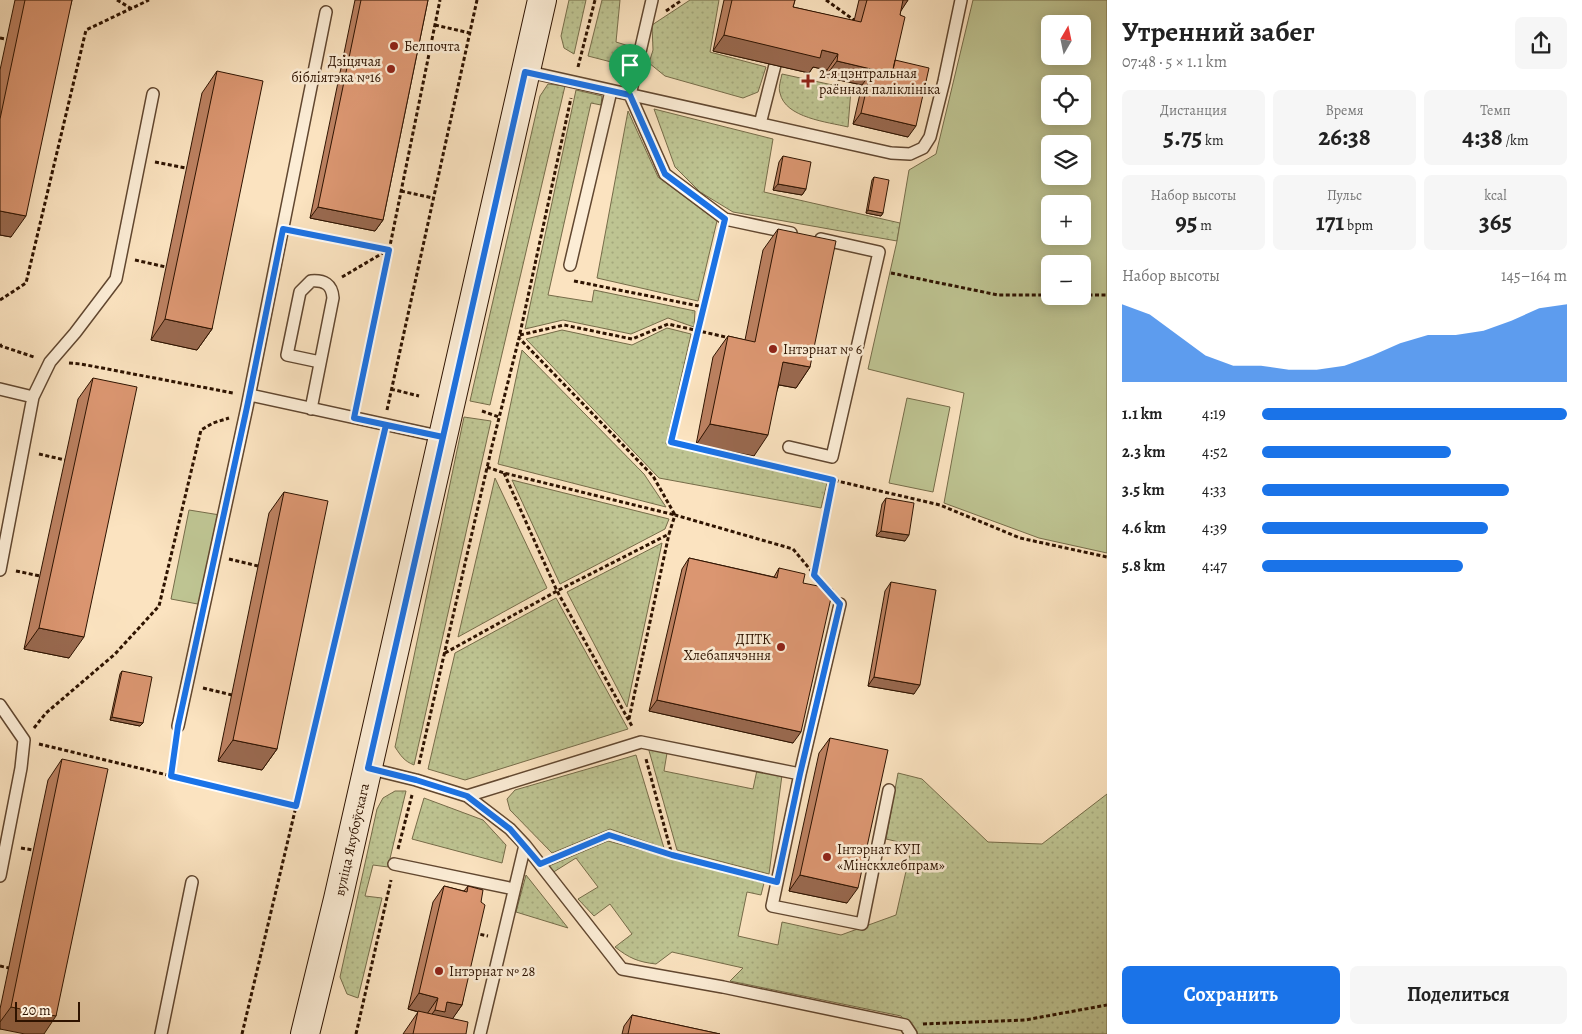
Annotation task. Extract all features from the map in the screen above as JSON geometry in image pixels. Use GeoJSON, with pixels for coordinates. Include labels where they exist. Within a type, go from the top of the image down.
{"type":"FeatureCollection","features":[{"type":"Feature","properties":{"kind":"main road","name":"вуліца Якубоўскага"},"geometry":{"type":"LineString","coordinates":[[305,1034],[338,899],[542,0]]}},
{"type":"Feature","properties":{"kind":"lane"},"geometry":{"type":"LineString","coordinates":[[652,0],[630,95],[665,174],[725,219],[879,252],[832,457],[789,448]]}},
{"type":"Feature","properties":{"kind":"lane"},"geometry":{"type":"LineString","coordinates":[[525,72],[891,153],[910,154],[923,148],[930,138],[961,0]]}},
{"type":"Feature","properties":{"kind":"lane"},"geometry":{"type":"LineString","coordinates":[[178,726],[248,401],[326,12]]}},
{"type":"Feature","properties":{"kind":"lane"},"geometry":{"type":"LineString","coordinates":[[760,124],[775,65]]}},
{"type":"Feature","properties":{"kind":"lane"},"geometry":{"type":"LineString","coordinates":[[570,265],[611,91]]}},
{"type":"Feature","properties":{"kind":"lane"},"geometry":{"type":"LineString","coordinates":[[0,569],[33,397],[50,362],[116,279],[153,94]]}},
{"type":"Feature","properties":{"kind":"lane"},"geometry":{"type":"LineString","coordinates":[[311,409],[333,298],[329,284],[318,280],[311,281],[300,292],[287,355],[320,362]]}},
{"type":"Feature","properties":{"kind":"lane"},"geometry":{"type":"LineString","coordinates":[[0,389],[33,397]]}},
{"type":"Feature","properties":{"kind":"lane"},"geometry":{"type":"LineString","coordinates":[[248,401],[311,409],[443,437]]}},
{"type":"Feature","properties":{"kind":"lane"},"geometry":{"type":"LineString","coordinates":[[840,604],[800,774],[772,906],[862,924],[889,790]]}},
{"type":"Feature","properties":{"kind":"lane"},"geometry":{"type":"LineString","coordinates":[[0,704],[24,740],[21,768],[0,876]]}},
{"type":"Feature","properties":{"kind":"lane"},"geometry":{"type":"LineString","coordinates":[[467,796],[641,742],[800,774]]}},
{"type":"Feature","properties":{"kind":"lane"},"geometry":{"type":"LineString","coordinates":[[368,768],[416,780],[467,796],[510,829],[525,845],[622,969],[723,987],[908,1029]]}},
{"type":"Feature","properties":{"kind":"lane"},"geometry":{"type":"LineString","coordinates":[[480,1034],[525,845]]}},
{"type":"Feature","properties":{"kind":"lane"},"geometry":{"type":"LineString","coordinates":[[394,864],[514,889]]}},
{"type":"Feature","properties":{"kind":"lane"},"geometry":{"type":"LineString","coordinates":[[161,1034],[192,882]]}},
{"type":"Feature","properties":{"kind":"path"},"geometry":{"type":"LineString","coordinates":[[117,0],[132,9]]}},
{"type":"Feature","properties":{"kind":"path"},"geometry":{"type":"LineString","coordinates":[[0,300],[26,283],[86,30],[149,0]]}},
{"type":"Feature","properties":{"kind":"path"},"geometry":{"type":"LineString","coordinates":[[354,418],[440,0]]}},
{"type":"Feature","properties":{"kind":"path"},"geometry":{"type":"LineString","coordinates":[[242,1034],[386,425],[386,412],[477,0]]}},
{"type":"Feature","properties":{"kind":"path"},"geometry":{"type":"LineString","coordinates":[[356,1034],[487,467],[520,337],[574,83],[595,0]]}},
{"type":"Feature","properties":{"kind":"path"},"geometry":{"type":"LineString","coordinates":[[826,0],[854,20]]}},
{"type":"Feature","properties":{"kind":"path"},"geometry":{"type":"LineString","coordinates":[[435,25],[470,33]]}},
{"type":"Feature","properties":{"kind":"path"},"geometry":{"type":"LineString","coordinates":[[0,38],[6,39]]}},
{"type":"Feature","properties":{"kind":"path"},"geometry":{"type":"LineString","coordinates":[[140,159],[186,168]]}},
{"type":"Feature","properties":{"kind":"path"},"geometry":{"type":"LineString","coordinates":[[401,191],[433,198]]}},
{"type":"Feature","properties":{"kind":"path"},"geometry":{"type":"LineString","coordinates":[[725,219],[671,442],[940,506],[1020,538],[1107,558]]}},
{"type":"Feature","properties":{"kind":"path"},"geometry":{"type":"LineString","coordinates":[[283,229],[389,250]]}},
{"type":"Feature","properties":{"kind":"path"},"geometry":{"type":"LineString","coordinates":[[329,284],[389,250]]}},
{"type":"Feature","properties":{"kind":"path"},"geometry":{"type":"LineString","coordinates":[[120,257],[166,266]]}},
{"type":"Feature","properties":{"kind":"path"},"geometry":{"type":"LineString","coordinates":[[570,265],[568,280],[704,307]]}},
{"type":"Feature","properties":{"kind":"path"},"geometry":{"type":"LineString","coordinates":[[875,270],[998,296],[1041,296]]}},
{"type":"Feature","properties":{"kind":"path"},"geometry":{"type":"LineString","coordinates":[[1091,295],[1107,295]]}},
{"type":"Feature","properties":{"kind":"path"},"geometry":{"type":"LineString","coordinates":[[520,337],[564,325],[632,339],[668,324],[735,339]]}},
{"type":"Feature","properties":{"kind":"path"},"geometry":{"type":"LineString","coordinates":[[520,337],[653,476],[675,515],[669,534],[629,720]]}},
{"type":"Feature","properties":{"kind":"path"},"geometry":{"type":"LineString","coordinates":[[0,346],[50,362],[81,364],[235,393]]}},
{"type":"Feature","properties":{"kind":"path"},"geometry":{"type":"LineString","coordinates":[[391,389],[420,396]]}},
{"type":"Feature","properties":{"kind":"path"},"geometry":{"type":"LineString","coordinates":[[248,401],[229,418],[214,423],[202,430],[158,606],[115,654],[46,713],[24,740],[296,806]]}},
{"type":"Feature","properties":{"kind":"path"},"geometry":{"type":"LineString","coordinates":[[482,411],[499,417]]}},
{"type":"Feature","properties":{"kind":"path"},"geometry":{"type":"LineString","coordinates":[[23,451],[65,460]]}},
{"type":"Feature","properties":{"kind":"path"},"geometry":{"type":"LineString","coordinates":[[487,467],[675,515],[793,549],[840,604]]}},
{"type":"Feature","properties":{"kind":"path"},"geometry":{"type":"LineString","coordinates":[[504,472],[557,592],[641,742],[672,855]]}},
{"type":"Feature","properties":{"kind":"path"},"geometry":{"type":"LineString","coordinates":[[814,575],[833,480]]}},
{"type":"Feature","properties":{"kind":"path"},"geometry":{"type":"LineString","coordinates":[[444,654],[557,592],[669,534]]}},
{"type":"Feature","properties":{"kind":"path"},"geometry":{"type":"LineString","coordinates":[[215,556],[258,566]]}},
{"type":"Feature","properties":{"kind":"path"},"geometry":{"type":"LineString","coordinates":[[0,569],[40,576]]}},
{"type":"Feature","properties":{"kind":"path"},"geometry":{"type":"LineString","coordinates":[[186,685],[232,695]]}},
{"type":"Feature","properties":{"kind":"path"},"geometry":{"type":"LineString","coordinates":[[171,776],[178,726]]}},
{"type":"Feature","properties":{"kind":"path"},"geometry":{"type":"LineString","coordinates":[[540,864],[609,835],[672,855],[777,882]]}},
{"type":"Feature","properties":{"kind":"path"},"geometry":{"type":"LineString","coordinates":[[0,966],[9,968]]}},
{"type":"Feature","properties":{"kind":"path"},"geometry":{"type":"LineString","coordinates":[[908,1029],[1025,1020],[1107,1005]]}},
{"type":"Feature","properties":{"kind":"green space"},"geometry":{"type":"Polygon","coordinates":[[[569,0],[586,0],[574,54],[564,48],[561,36],[569,0]]]}},
{"type":"Feature","properties":{"kind":"green space"},"geometry":{"type":"Polygon","coordinates":[[[602,0],[620,0],[616,42],[629,46],[626,59],[619,64],[588,56],[602,0]]]}},
{"type":"Feature","properties":{"kind":"green space"},"geometry":{"type":"Polygon","coordinates":[[[690,0],[719,0],[710,52],[766,67],[758,92],[743,98],[665,76],[649,63],[653,50],[652,25],[690,0]]]}},
{"type":"Feature","properties":{"kind":"green space"},"geometry":{"type":"Polygon","coordinates":[[[973,0],[1107,0],[1107,553],[1039,538],[944,503],[964,393],[868,369],[897,241],[909,170],[936,154],[973,0]]]}},
{"type":"Feature","properties":{"kind":"green space"},"geometry":{"type":"Polygon","coordinates":[[[782,74],[851,89],[848,127],[808,118],[790,108],[779,91],[782,74]]]}},
{"type":"Feature","properties":{"kind":"green space"},"geometry":{"type":"Polygon","coordinates":[[[548,84],[565,86],[490,405],[470,401],[540,96],[548,84]]]}},
{"type":"Feature","properties":{"kind":"green space"},"geometry":{"type":"Polygon","coordinates":[[[576,90],[602,96],[601,105],[591,103],[548,295],[592,302],[594,290],[695,311],[694,327],[668,318],[631,334],[563,320],[525,329],[576,90]]]}},
{"type":"Feature","properties":{"kind":"green space"},"geometry":{"type":"Polygon","coordinates":[[[654,109],[773,139],[764,192],[900,223],[897,241],[733,212],[700,192],[675,167],[654,109]]]}},
{"type":"Feature","properties":{"kind":"green space"},"geometry":{"type":"Polygon","coordinates":[[[628,111],[658,177],[717,221],[698,301],[597,278],[628,111]]]}},
{"type":"Feature","properties":{"kind":"green space"},"geometry":{"type":"Polygon","coordinates":[[[667,328],[691,334],[666,444],[827,483],[821,508],[659,478],[526,339],[562,330],[632,345],[667,328]]]}},
{"type":"Feature","properties":{"kind":"green space"},"geometry":{"type":"Polygon","coordinates":[[[522,350],[644,474],[666,507],[498,464],[522,350]]]}},
{"type":"Feature","properties":{"kind":"green space"},"geometry":{"type":"Polygon","coordinates":[[[907,398],[950,407],[933,492],[889,483],[907,398]]]}},
{"type":"Feature","properties":{"kind":"green space"},"geometry":{"type":"Polygon","coordinates":[[[464,417],[491,421],[414,765],[403,758],[395,747],[464,417]]]}},
{"type":"Feature","properties":{"kind":"green space"},"geometry":{"type":"Polygon","coordinates":[[[495,478],[547,588],[458,637],[495,478]]]}},
{"type":"Feature","properties":{"kind":"green space"},"geometry":{"type":"Polygon","coordinates":[[[512,480],[669,519],[665,529],[560,584],[512,480]]]}},
{"type":"Feature","properties":{"kind":"green space"},"geometry":{"type":"Polygon","coordinates":[[[189,510],[220,515],[203,605],[171,599],[189,510]]]}},
{"type":"Feature","properties":{"kind":"green space"},"geometry":{"type":"Polygon","coordinates":[[[662,543],[627,707],[567,592],[662,543]]]}},
{"type":"Feature","properties":{"kind":"green space"},"geometry":{"type":"Polygon","coordinates":[[[556,598],[628,729],[465,780],[428,769],[455,653],[556,598]]]}},
{"type":"Feature","properties":{"kind":"green space"},"geometry":{"type":"Polygon","coordinates":[[[648,747],[667,753],[664,771],[753,789],[757,770],[782,775],[769,874],[677,850],[648,747]]]}},
{"type":"Feature","properties":{"kind":"green space"},"geometry":{"type":"Polygon","coordinates":[[[636,755],[664,848],[610,829],[552,853],[510,810],[507,799],[515,790],[636,755]]]}},
{"type":"Feature","properties":{"kind":"green space"},"geometry":{"type":"Polygon","coordinates":[[[898,773],[922,779],[988,842],[1042,844],[1107,794],[1107,1034],[914,1034],[901,1016],[730,981],[743,968],[672,952],[656,964],[639,961],[629,957],[615,947],[632,934],[610,904],[594,916],[578,899],[598,887],[576,858],[552,873],[549,866],[608,841],[764,883],[761,895],[747,892],[738,936],[778,945],[782,922],[841,935],[896,915],[912,845],[886,839],[898,773]]]}},
{"type":"Feature","properties":{"kind":"green space"},"geometry":{"type":"Polygon","coordinates":[[[395,791],[406,791],[388,867],[373,865],[365,896],[382,898],[358,998],[347,994],[340,977],[377,809],[383,798],[395,791]]]}},
{"type":"Feature","properties":{"kind":"green space"},"geometry":{"type":"Polygon","coordinates":[[[424,798],[483,820],[506,845],[502,863],[412,839],[424,798]]]}},
{"type":"Feature","properties":{"kind":"green space"},"geometry":{"type":"Polygon","coordinates":[[[526,875],[568,928],[516,912],[526,875]]]}},
{"type":"Feature","properties":{"kind":"building"},"geometry":{"type":"Polygon","coordinates":[[[25,0],[72,0],[26,216],[0,211],[0,119],[25,0]]]}},
{"type":"Feature","properties":{"kind":"building"},"geometry":{"type":"Polygon","coordinates":[[[361,0],[428,0],[383,220],[318,207],[361,0]]]}},
{"type":"Feature","properties":{"kind":"building"},"geometry":{"type":"Polygon","coordinates":[[[732,0],[795,0],[793,7],[861,22],[867,0],[903,0],[900,15],[905,17],[892,74],[837,61],[838,54],[822,50],[820,58],[724,35],[732,0]]]}},
{"type":"Feature","properties":{"kind":"building"},"geometry":{"type":"Polygon","coordinates":[[[895,60],[929,68],[916,126],[861,113],[870,74],[889,79],[895,60]]]}},
{"type":"Feature","properties":{"kind":"building"},"geometry":{"type":"Polygon","coordinates":[[[217,71],[263,81],[212,329],[165,319],[217,71]]]}},
{"type":"Feature","properties":{"kind":"building"},"geometry":{"type":"Polygon","coordinates":[[[783,156],[811,162],[806,189],[778,184],[783,156]]]}},
{"type":"Feature","properties":{"kind":"building"},"geometry":{"type":"Polygon","coordinates":[[[874,177],[889,180],[883,213],[868,210],[874,177]]]}},
{"type":"Feature","properties":{"kind":"building","name":"Інтэрнат № 6"},"geometry":{"type":"Polygon","coordinates":[[[778,229],[836,241],[810,367],[783,362],[768,435],[710,424],[728,336],[755,342],[778,229]]]}},
{"type":"Feature","properties":{"kind":"building"},"geometry":{"type":"Polygon","coordinates":[[[93,378],[137,387],[84,637],[39,628],[93,378]]]}},
{"type":"Feature","properties":{"kind":"building"},"geometry":{"type":"Polygon","coordinates":[[[284,492],[328,501],[277,749],[233,740],[284,492]]]}},
{"type":"Feature","properties":{"kind":"building"},"geometry":{"type":"Polygon","coordinates":[[[886,498],[914,503],[909,535],[881,531],[886,498]]]}},
{"type":"Feature","properties":{"kind":"building"},"geometry":{"type":"Polygon","coordinates":[[[689,558],[777,578],[779,568],[805,574],[803,583],[833,589],[801,732],[657,700],[689,558]]]}},
{"type":"Feature","properties":{"kind":"building"},"geometry":{"type":"Polygon","coordinates":[[[891,582],[936,590],[920,685],[874,677],[891,582]]]}},
{"type":"Feature","properties":{"kind":"building"},"geometry":{"type":"Polygon","coordinates":[[[122,671],[152,677],[143,723],[112,717],[122,671]]]}},
{"type":"Feature","properties":{"kind":"building","name":"Інтэрнат КУП «Мінскхлебпрам»"},"geometry":{"type":"Polygon","coordinates":[[[830,738],[888,750],[858,888],[800,875],[830,738]]]}},
{"type":"Feature","properties":{"kind":"building"},"geometry":{"type":"Polygon","coordinates":[[[62,759],[108,769],[56,1016],[11,1007],[62,759]]]}},
{"type":"Feature","properties":{"kind":"building","name":"Інтэрнат № 28"},"geometry":{"type":"Polygon","coordinates":[[[444,886],[467,892],[468,886],[483,890],[481,902],[485,905],[462,1005],[447,1002],[445,1012],[435,1010],[438,998],[419,993],[444,886]]]}},
{"type":"Feature","properties":{"kind":"building"},"geometry":{"type":"Polygon","coordinates":[[[418,1011],[468,1022],[466,1034],[413,1034],[418,1011]]]}},
{"type":"Feature","properties":{"kind":"building"},"geometry":{"type":"Polygon","coordinates":[[[632,1015],[720,1034],[628,1034],[632,1015]]]}},
{"type":"Feature","properties":{"kind":"place","name":"Белпочта"},"geometry":{"type":"Point","coordinates":[394,46]}},
{"type":"Feature","properties":{"kind":"place","name":"Дзіцячая бібліятэка №16"},"geometry":{"type":"Point","coordinates":[391,69]}},
{"type":"Feature","properties":{"kind":"place","name":"2-я цэнтральная раённая паліклініка"},"geometry":{"type":"Point","coordinates":[808,81]}},
{"type":"Feature","properties":{"kind":"place","name":"Інтэрнат № 6"},"geometry":{"type":"Point","coordinates":[773,349]}},
{"type":"Feature","properties":{"kind":"place","name":"ДПТК Хлебапячэння"},"geometry":{"type":"Point","coordinates":[781,647]}},
{"type":"Feature","properties":{"kind":"place","name":"Інтэрнат КУП «Мінскхлебпрам»"},"geometry":{"type":"Point","coordinates":[827,857]}},
{"type":"Feature","properties":{"kind":"place","name":"Інтэрнат № 28"},"geometry":{"type":"Point","coordinates":[439,971]}},
{"type":"Feature","properties":{"kind":"route"},"geometry":{"type":"LineString","coordinates":[[630,95],[525,72],[443,437],[354,418],[389,250],[283,229],[247,407],[178,726],[171,776],[296,806],[386,425],[443,437],[368,768],[416,780],[467,796],[510,829],[540,864],[609,835],[672,855],[777,882],[840,604],[814,575],[833,480],[671,442],[725,219],[665,174],[630,95]]}}]}
